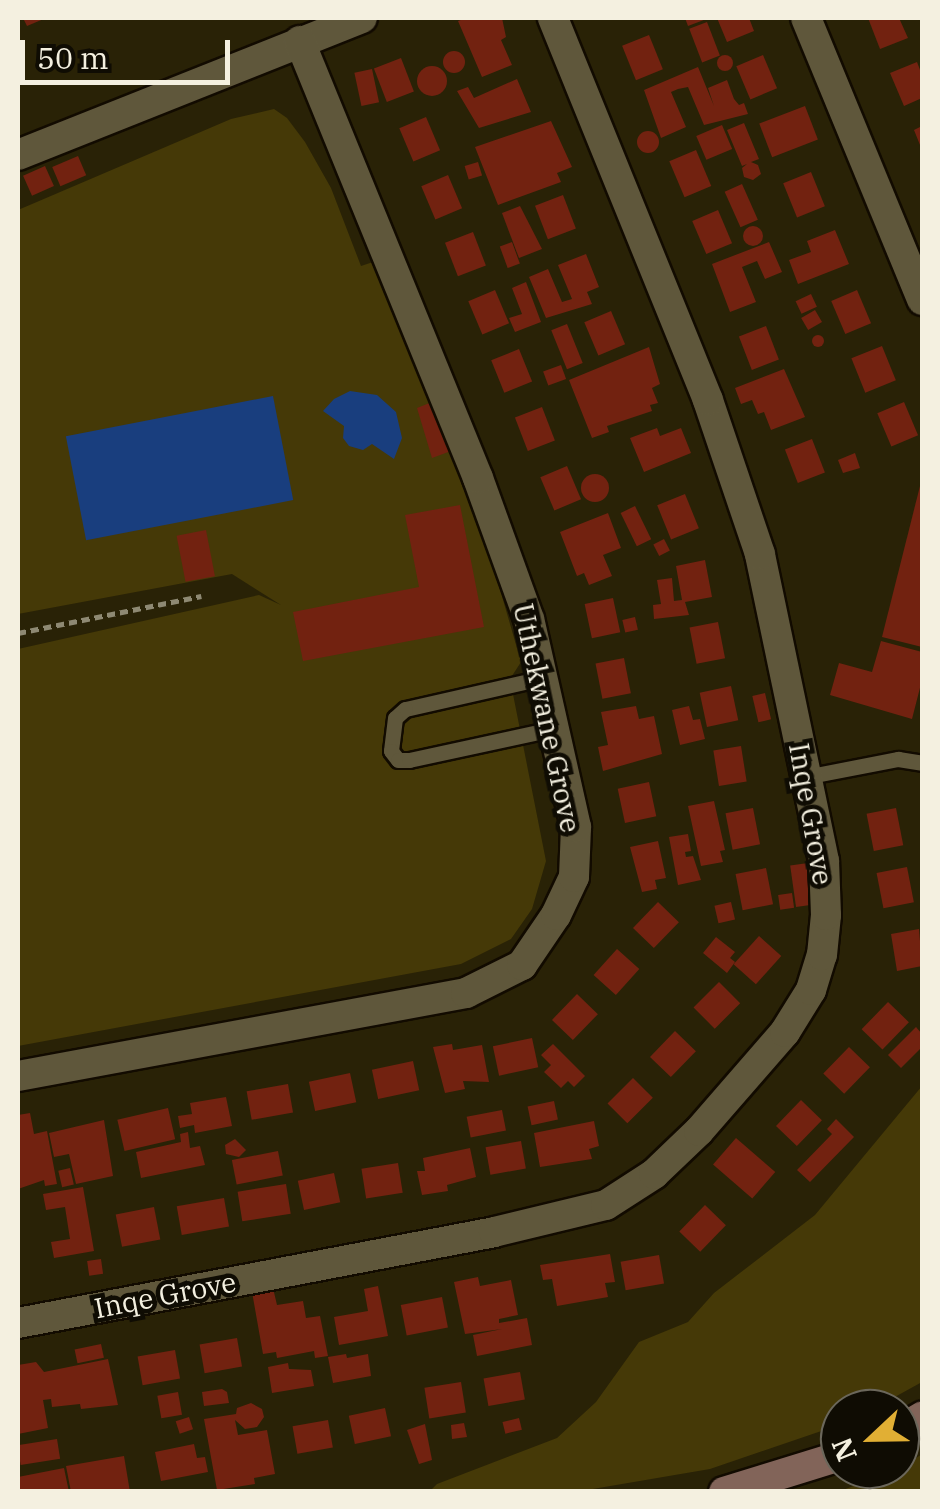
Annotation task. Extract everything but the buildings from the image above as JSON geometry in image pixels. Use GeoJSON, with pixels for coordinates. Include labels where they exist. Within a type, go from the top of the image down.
{"type":"FeatureCollection","features":[{"type":"Feature","properties":{"kind":"street"},"geometry":{"type":"LineString","coordinates":[[20,146],[362,18]]}},
{"type":"Feature","properties":{"kind":"street","name":"Inqe Grove"},"geometry":{"type":"LineString","coordinates":[[18,1323],[571,1215],[628,1193],[699,1131],[785,1032],[810,990],[822,955],[826,915],[824,861],[764,570],[708,400],[553,18]]}},
{"type":"Feature","properties":{"kind":"street"},"geometry":{"type":"LineString","coordinates":[[806,18],[922,300]]}},
{"type":"Feature","properties":{"kind":"street","name":"Uthekwane Grove"},"geometry":{"type":"LineString","coordinates":[[18,1076],[466,993],[522,964],[556,915],[574,877],[576,826],[509,558],[300,41]]}},
{"type":"Feature","properties":{"kind":"street"},"geometry":{"type":"LineString","coordinates":[[724,1492],[820,1462]]}},
{"type":"Feature","properties":{"kind":"lane"},"geometry":{"type":"LineString","coordinates":[[542,678],[405,709],[395,718],[390,750],[398,760],[409,760],[552,729]]}},
{"type":"Feature","properties":{"kind":"lane"},"geometry":{"type":"LineString","coordinates":[[805,776],[898,759],[922,763]]}},
{"type":"Feature","properties":{"kind":"path"},"geometry":{"type":"LineString","coordinates":[[18,634],[201,596]]}},
{"type":"Feature","properties":{"kind":"shaded area"},"geometry":{"type":"Polygon","coordinates":[[[274,109],[287,118],[305,142],[331,188],[361,266],[373,262],[480,520],[521,662],[510,679],[546,861],[532,909],[511,939],[461,964],[18,1046],[18,649],[259,595],[281,605],[232,574],[18,614],[18,210],[231,119],[274,109]]]}},
{"type":"Feature","properties":{"kind":"shaded area"},"geometry":{"type":"Polygon","coordinates":[[[922,1086],[922,1382],[909,1389],[820,1389],[820,1431],[710,1469],[581,1491],[430,1491],[437,1484],[557,1438],[596,1402],[639,1342],[688,1322],[714,1293],[815,1215],[922,1086]]]}},
{"type":"Feature","properties":{"kind":"shaded area"},"geometry":{"type":"Polygon","coordinates":[[[920,1455],[922,1491],[840,1491],[920,1489],[920,1455]]]}},
{"type":"Feature","properties":{"kind":"water"},"geometry":{"type":"Polygon","coordinates":[[[350,391],[377,395],[396,412],[402,438],[394,459],[372,444],[363,450],[349,446],[343,438],[344,426],[323,411],[334,399],[350,391]]]}},
{"type":"Feature","properties":{"kind":"water"},"geometry":{"type":"Polygon","coordinates":[[[273,396],[293,500],[86,540],[66,436],[273,396]]]}}]}
